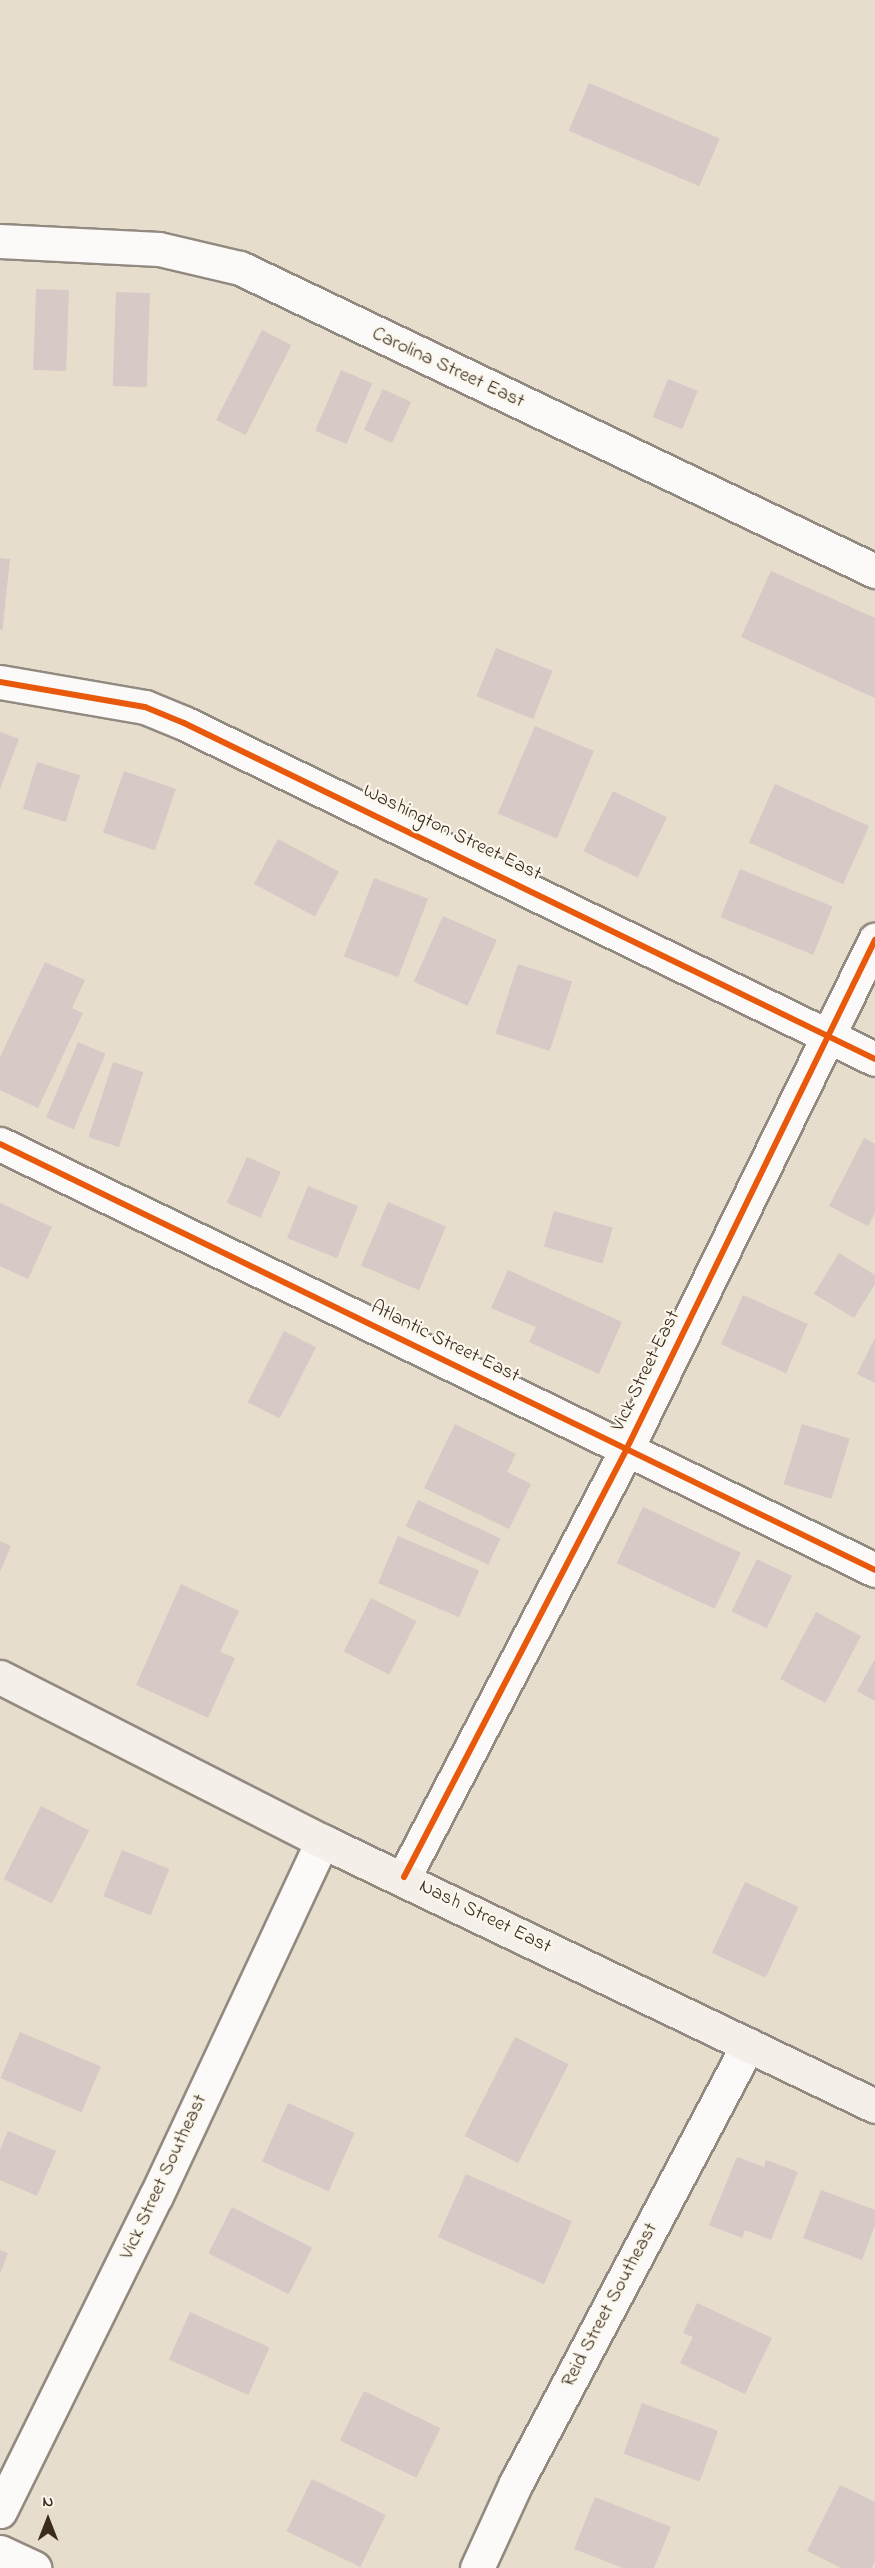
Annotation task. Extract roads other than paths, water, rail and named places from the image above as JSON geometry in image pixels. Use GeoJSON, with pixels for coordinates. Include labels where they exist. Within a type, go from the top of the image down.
{"type":"FeatureCollection","features":[{"type":"Feature","properties":{"kind":"main road","name":"Nash Street East"},"geometry":{"type":"LineString","coordinates":[[0,1677],[322,1841],[404,1876],[875,2106]]}},
{"type":"Feature","properties":{"kind":"street","name":"Carolina Street East"},"geometry":{"type":"LineString","coordinates":[[0,241],[159,249],[240,268],[875,571]]}},
{"type":"Feature","properties":{"kind":"street","name":"Washington Street East"},"geometry":{"type":"LineString","coordinates":[[0,682],[145,707],[184,723],[875,1059]]}},
{"type":"Feature","properties":{"kind":"street","name":"Vick Street East"},"geometry":{"type":"LineString","coordinates":[[404,1876],[626,1450],[875,940]]}},
{"type":"Feature","properties":{"kind":"street","name":"Atlantic Street East"},"geometry":{"type":"LineString","coordinates":[[0,1144],[875,1570]]}},
{"type":"Feature","properties":{"kind":"street","name":"Vick Street Southeast"},"geometry":{"type":"LineString","coordinates":[[0,2511],[156,2196],[322,1841]]}},
{"type":"Feature","properties":{"kind":"street","name":"Reid Street Southeast"},"geometry":{"type":"LineString","coordinates":[[477,2568],[516,2483],[748,2045]]}},
{"type":"Feature","properties":{"kind":"street"},"geometry":{"type":"LineString","coordinates":[[0,2552],[35,2568]]}}]}
